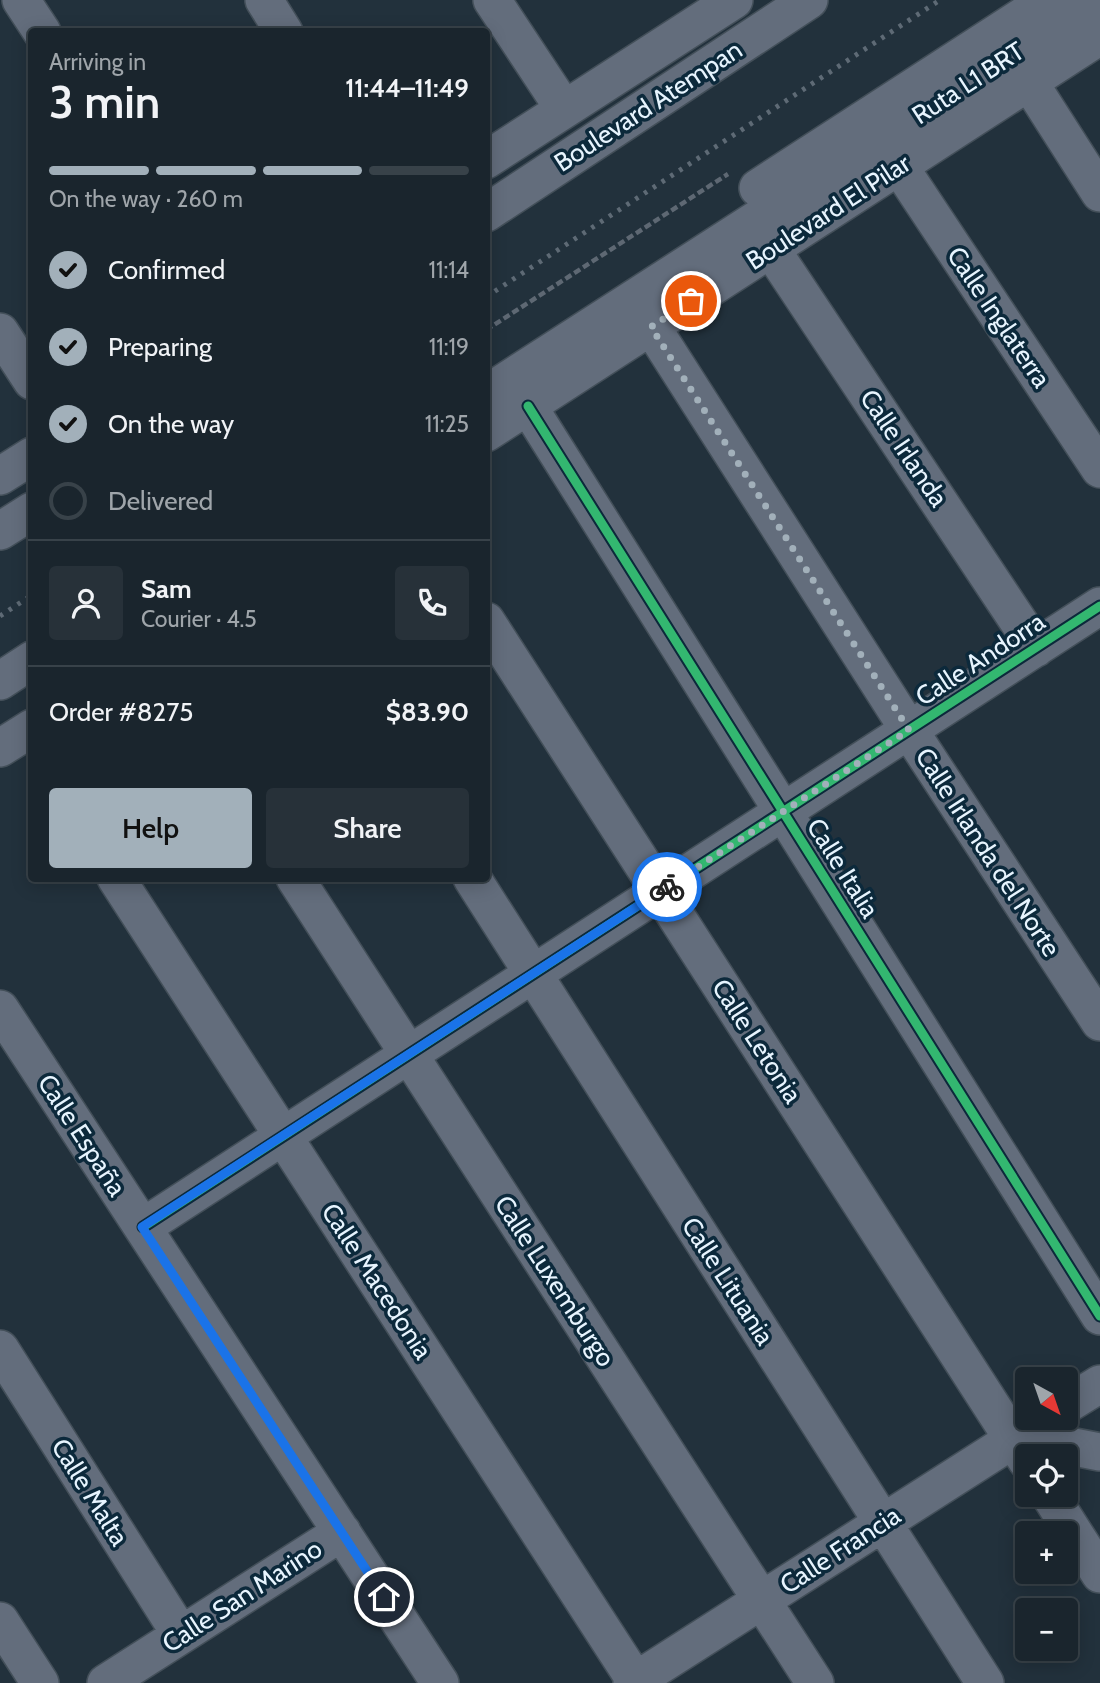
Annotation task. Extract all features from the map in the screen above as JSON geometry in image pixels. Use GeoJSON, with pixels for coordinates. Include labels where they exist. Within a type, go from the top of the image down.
{"type":"FeatureCollection","features":[{"type":"Feature","properties":{"kind":"street"},"geometry":{"type":"LineString","coordinates":[[21,0],[38,28]]}},
{"type":"Feature","properties":{"kind":"street"},"geometry":{"type":"LineString","coordinates":[[264,0],[282,28]]}},
{"type":"Feature","properties":{"kind":"street"},"geometry":{"type":"LineString","coordinates":[[492,0],[564,108]]}},
{"type":"Feature","properties":{"kind":"street","name":"Boulevard Atempan"},"geometry":{"type":"LineString","coordinates":[[490,210],[809,0]]}},
{"type":"Feature","properties":{"kind":"street","name":"Ruta L1 BRT"},"geometry":{"type":"LineString","coordinates":[[490,362],[1048,0]]}},
{"type":"Feature","properties":{"kind":"street","name":"Ruta L1 BRT"},"geometry":{"type":"LineString","coordinates":[[490,391],[1097,0]]}},
{"type":"Feature","properties":{"kind":"street","name":"Boulevard Atempan"},"geometry":{"type":"LineString","coordinates":[[490,157],[732,1]]}},
{"type":"Feature","properties":{"kind":"street","name":"Boulevard El Pilar"},"geometry":{"type":"LineString","coordinates":[[490,430],[1100,36]]}},
{"type":"Feature","properties":{"kind":"street"},"geometry":{"type":"LineString","coordinates":[[1030,82],[1100,193]]}},
{"type":"Feature","properties":{"kind":"street","name":"Calle Inglaterra"},"geometry":{"type":"LineString","coordinates":[[899,166],[1100,469]]}},
{"type":"Feature","properties":{"kind":"street","name":"Calle Irlanda"},"geometry":{"type":"LineString","coordinates":[[771,249],[1036,648]]}},
{"type":"Feature","properties":{"kind":"street","name":"Calle Irlanda del Norte"},"geometry":{"type":"LineString","coordinates":[[651,327],[1100,1022]]}},
{"type":"Feature","properties":{"kind":"street"},"geometry":{"type":"LineString","coordinates":[[0,332],[28,376]]}},
{"type":"Feature","properties":{"kind":"street","name":"Calle Italia"},"geometry":{"type":"LineString","coordinates":[[528,406],[1100,1316]]}},
{"type":"Feature","properties":{"kind":"street"},"geometry":{"type":"LineString","coordinates":[[0,476],[28,458]]}},
{"type":"Feature","properties":{"kind":"street"},"geometry":{"type":"LineString","coordinates":[[0,531],[28,514]]}},
{"type":"Feature","properties":{"kind":"street","name":"Calle Andorra"},"geometry":{"type":"LineString","coordinates":[[142,1227],[1100,606]]}},
{"type":"Feature","properties":{"kind":"street","name":"Calle Letonia"},"geometry":{"type":"LineString","coordinates":[[490,627],[661,891],[1026,1438]]}},
{"type":"Feature","properties":{"kind":"street"},"geometry":{"type":"LineString","coordinates":[[0,681],[28,663]]}},
{"type":"Feature","properties":{"kind":"street"},"geometry":{"type":"LineString","coordinates":[[17,733],[28,700]]}},
{"type":"Feature","properties":{"kind":"street","name":"Calle Macedonia"},"geometry":{"type":"LineString","coordinates":[[119,882],[635,1682]]}},
{"type":"Feature","properties":{"kind":"street","name":"Calle Luxemburgo"},"geometry":{"type":"LineString","coordinates":[[298,882],[815,1683]]}},
{"type":"Feature","properties":{"kind":"street","name":"Calle Lituania"},"geometry":{"type":"LineString","coordinates":[[475,882],[985,1683]]}},
{"type":"Feature","properties":{"kind":"street","name":"Calle España"},"geometry":{"type":"LineString","coordinates":[[0,1009],[440,1683]]}},
{"type":"Feature","properties":{"kind":"street","name":"Calle Malta"},"geometry":{"type":"LineString","coordinates":[[0,1349],[181,1635]]}},
{"type":"Feature","properties":{"kind":"street"},"geometry":{"type":"LineString","coordinates":[[1078,1398],[1100,1384]]}},
{"type":"Feature","properties":{"kind":"street"},"geometry":{"type":"LineString","coordinates":[[1026,1438],[1100,1452]]}},
{"type":"Feature","properties":{"kind":"street","name":"Calle Francia"},"geometry":{"type":"LineString","coordinates":[[635,1682],[882,1523],[1026,1438]]}},
{"type":"Feature","properties":{"kind":"street"},"geometry":{"type":"LineString","coordinates":[[1057,1507],[1100,1574]]}},
{"type":"Feature","properties":{"kind":"street","name":"Calle San Marino"},"geometry":{"type":"LineString","coordinates":[[106,1683],[342,1532]]}},
{"type":"Feature","properties":{"kind":"street"},"geometry":{"type":"LineString","coordinates":[[0,1621],[40,1683]]}},
{"type":"Feature","properties":{"kind":"railway"},"geometry":{"type":"LineString","coordinates":[[490,294],[940,0]]}},
{"type":"Feature","properties":{"kind":"railway"},"geometry":{"type":"LineString","coordinates":[[0,616],[28,598]]}},
{"type":"Feature","properties":{"kind":"cycle path"},"geometry":{"type":"LineString","coordinates":[[528,406],[1100,1316]]}},
{"type":"Feature","properties":{"kind":"cycle path"},"geometry":{"type":"LineString","coordinates":[[143,1227],[1100,606]]}},
{"type":"Feature","properties":{"kind":"way so far"},"geometry":{"type":"LineString","coordinates":[[667,887],[909,730],[651,327],[691,301]]}},
{"type":"Feature","properties":{"kind":"route"},"geometry":{"type":"LineString","coordinates":[[384,1597],[142,1227],[667,887]]}}]}
